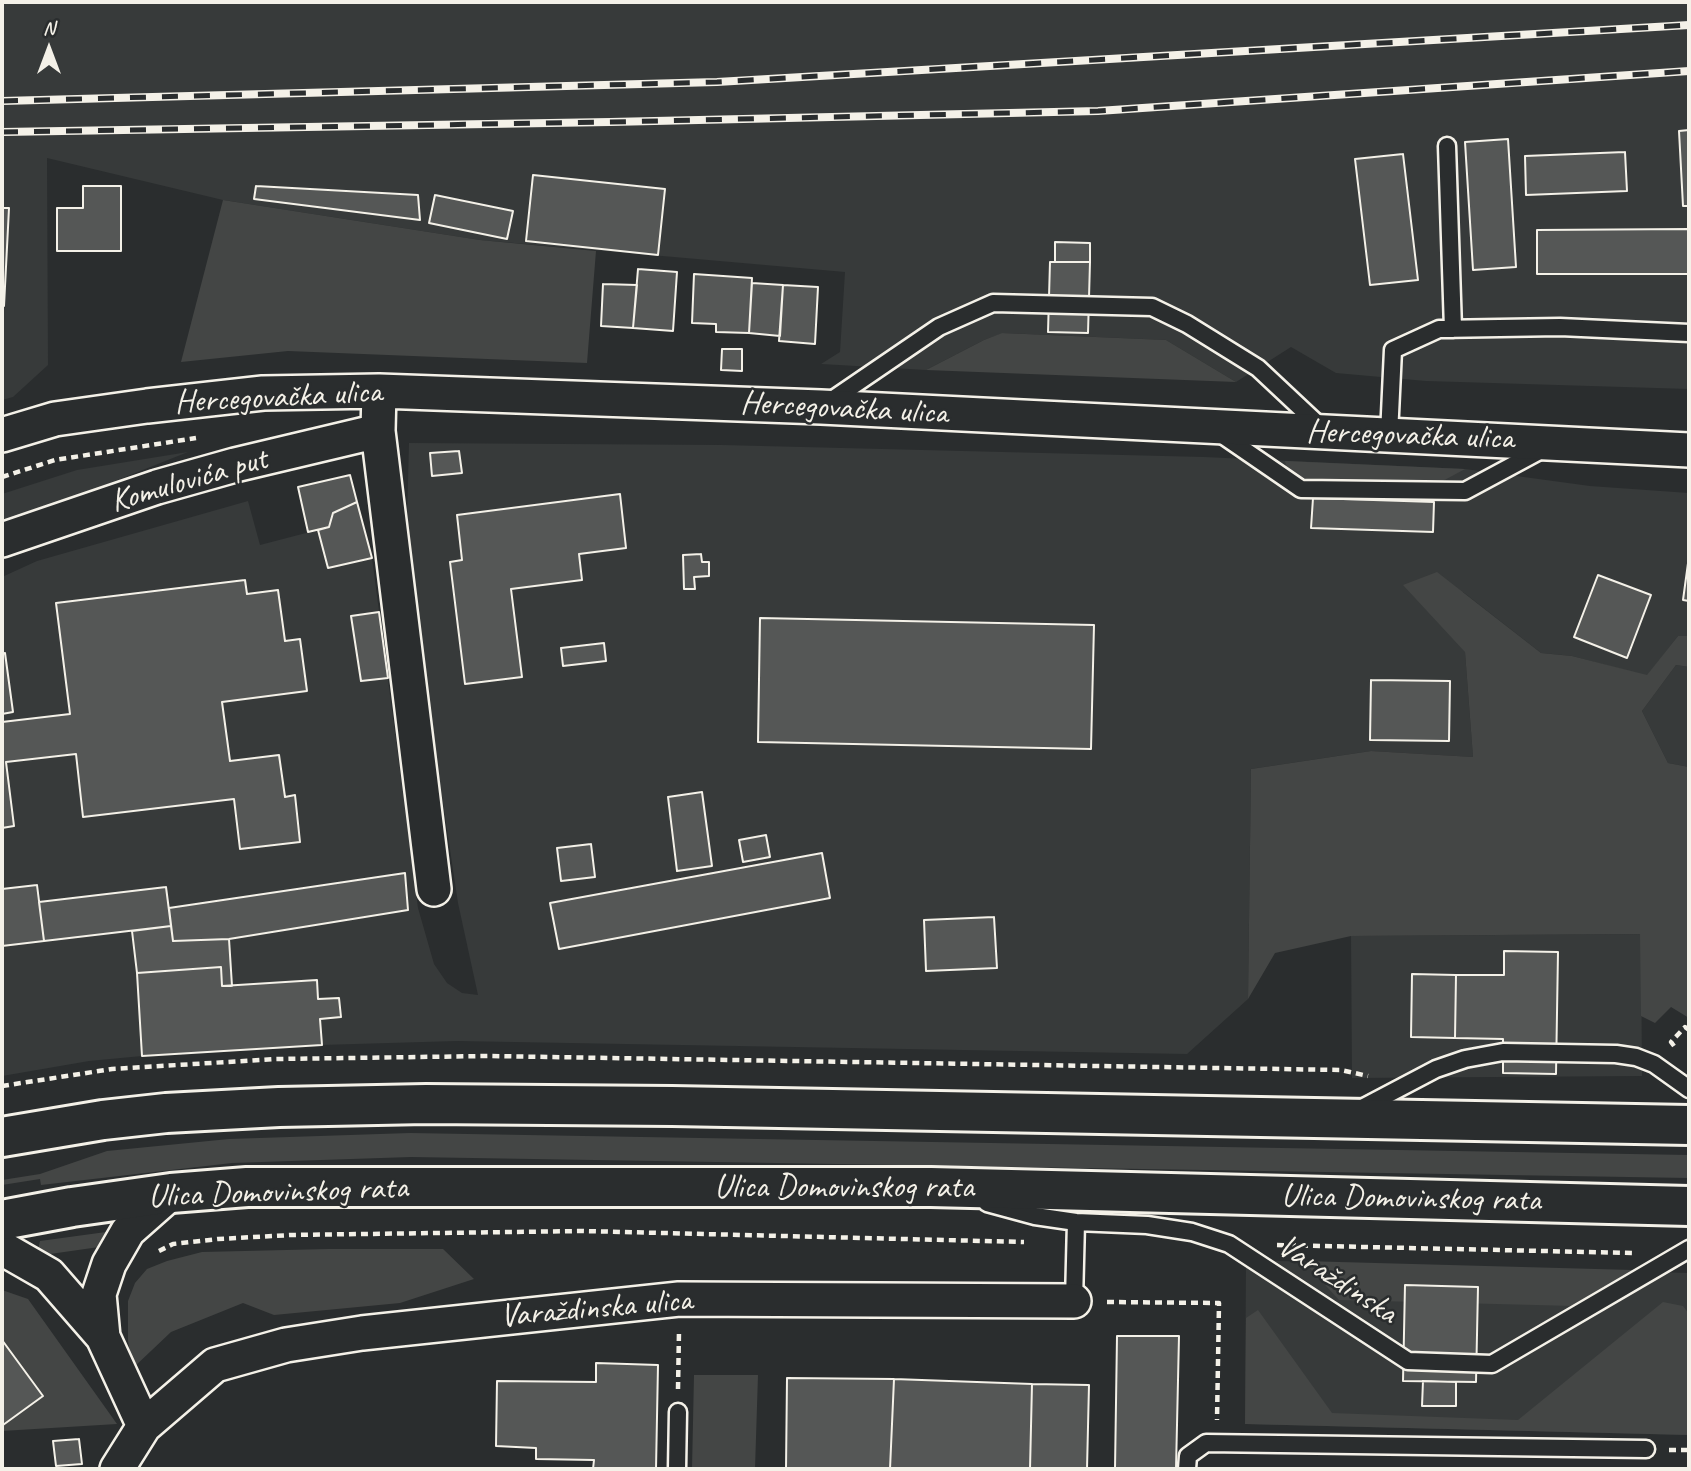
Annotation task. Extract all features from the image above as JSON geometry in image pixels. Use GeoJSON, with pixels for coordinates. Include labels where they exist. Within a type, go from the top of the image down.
{"type":"FeatureCollection","features":[{"type":"Feature","properties":{"kind":"main road"},"geometry":{"type":"LineString","coordinates":[[2,1138],[103,1120],[166,1113],[413,1104],[686,1106],[1689,1125]]}},
{"type":"Feature","properties":{"kind":"main road","name":"Ulica Domovinskog rata"},"geometry":{"type":"LineString","coordinates":[[2,1220],[171,1193],[247,1187],[931,1187],[1689,1206]]}},
{"type":"Feature","properties":{"kind":"street","name":"Hercegovačka ulica"},"geometry":{"type":"LineString","coordinates":[[2,435],[55,419],[147,406],[263,393],[379,391],[821,407],[1689,450]]}},
{"type":"Feature","properties":{"kind":"street"},"geometry":{"type":"LineString","coordinates":[[379,391],[378,431],[433,889]]}},
{"type":"Feature","properties":{"kind":"street","name":"Komulovića put"},"geometry":{"type":"LineString","coordinates":[[2,540],[157,487],[235,465],[378,431]]}},
{"type":"Feature","properties":{"kind":"street"},"geometry":{"type":"LineString","coordinates":[[103,1337],[99,1294],[109,1264],[128,1231],[171,1193]]}},
{"type":"Feature","properties":{"kind":"street"},"geometry":{"type":"LineString","coordinates":[[2,1248],[49,1275],[103,1337],[144,1426]]}},
{"type":"Feature","properties":{"kind":"street","name":"Varaždinska ulica"},"geometry":{"type":"LineString","coordinates":[[117,1469],[144,1426],[215,1365],[286,1345],[362,1333],[679,1299],[1074,1301]]}},
{"type":"Feature","properties":{"kind":"lane"},"geometry":{"type":"LineString","coordinates":[[1447,146],[1453,329]]}},
{"type":"Feature","properties":{"kind":"lane"},"geometry":{"type":"LineString","coordinates":[[821,407],[939,327],[993,303],[1152,307],[1187,324],[1258,368],[1326,432]]}},
{"type":"Feature","properties":{"kind":"lane"},"geometry":{"type":"LineString","coordinates":[[1389,435],[1393,350],[1439,329],[1560,327],[1689,333]]}},
{"type":"Feature","properties":{"kind":"lane"},"geometry":{"type":"LineString","coordinates":[[1211,427],[1301,489],[1465,491],[1556,442]]}},
{"type":"Feature","properties":{"kind":"lane"},"geometry":{"type":"LineString","coordinates":[[1343,1119],[1436,1069],[1465,1059],[1503,1052],[1616,1054],[1654,1063],[1689,1089]]}},
{"type":"Feature","properties":{"kind":"lane","name":"Varaždinska"},"geometry":{"type":"LineString","coordinates":[[931,1187],[1035,1216],[1076,1222],[1147,1225],[1192,1232],[1229,1244],[1408,1361],[1492,1364],[1687,1251]]}},
{"type":"Feature","properties":{"kind":"lane"},"geometry":{"type":"LineString","coordinates":[[1074,1301],[1076,1222]]}},
{"type":"Feature","properties":{"kind":"lane"},"geometry":{"type":"LineString","coordinates":[[677,1469],[678,1412]]}},
{"type":"Feature","properties":{"kind":"lane"},"geometry":{"type":"LineString","coordinates":[[1187,1469],[1188,1456],[1206,1443],[1646,1449]]}},
{"type":"Feature","properties":{"kind":"path"},"geometry":{"type":"LineString","coordinates":[[1668,1074],[1688,1060],[1671,1042],[1685,1027],[1689,1030]]}},
{"type":"Feature","properties":{"kind":"path"},"geometry":{"type":"LineString","coordinates":[[2,1086],[139,1067],[276,1059],[489,1056],[1341,1070],[1408,1083]]}},
{"type":"Feature","properties":{"kind":"path"},"geometry":{"type":"LineString","coordinates":[[153,1254],[173,1244],[218,1238],[583,1231],[966,1238],[1075,1244]]}},
{"type":"Feature","properties":{"kind":"path"},"geometry":{"type":"LineString","coordinates":[[1249,1258],[1262,1245],[1687,1251]]}},
{"type":"Feature","properties":{"kind":"path"},"geometry":{"type":"LineString","coordinates":[[678,1412],[679,1299]]}},
{"type":"Feature","properties":{"kind":"path"},"geometry":{"type":"LineString","coordinates":[[1074,1301],[1220,1303],[1216,1443]]}},
{"type":"Feature","properties":{"kind":"shaded area"},"geometry":{"type":"Polygon","coordinates":[[[2,2],[1689,2],[1689,389],[1426,381],[1336,373],[1291,347],[1236,382],[1166,340],[1003,333],[926,370],[821,364],[840,352],[845,272],[480,240],[223,200],[47,158],[48,365],[13,397],[2,400],[2,2]]]}},
{"type":"Feature","properties":{"kind":"shaded area"},"geometry":{"type":"Polygon","coordinates":[[[223,200],[480,240],[596,251],[587,363],[288,351],[181,362],[223,200]]]}},
{"type":"Feature","properties":{"kind":"shaded area"},"geometry":{"type":"Polygon","coordinates":[[[1002,333],[1166,340],[1236,382],[926,370],[1002,333]]]}},
{"type":"Feature","properties":{"kind":"shaded area"},"geometry":{"type":"Polygon","coordinates":[[[409,443],[722,445],[1204,457],[1465,469],[1590,486],[1689,493],[1689,636],[1678,636],[1647,676],[1572,656],[1541,653],[1463,592],[1473,757],[1371,751],[1251,769],[1248,999],[1187,1054],[457,1041],[321,1045],[142,1056],[89,1061],[2,1076],[2,577],[37,561],[248,501],[260,545],[329,527],[333,513],[357,502],[372,558],[418,908],[434,964],[447,983],[462,993],[478,995],[458,903],[436,756],[407,520],[409,443]]]}},
{"type":"Feature","properties":{"kind":"shaded area"},"geometry":{"type":"Polygon","coordinates":[[[188,452],[2,526],[2,494],[77,470],[188,452]]]}},
{"type":"Feature","properties":{"kind":"shaded area"},"geometry":{"type":"Polygon","coordinates":[[[1285,461],[1465,469],[1439,483],[1310,481],[1287,469],[1285,461]]]}},
{"type":"Feature","properties":{"kind":"shaded area"},"geometry":{"type":"Polygon","coordinates":[[[1437,572],[1541,653],[1572,656],[1647,675],[1678,636],[1689,636],[1689,667],[1676,665],[1642,711],[1668,763],[1689,767],[1689,1018],[1671,1007],[1655,1023],[1641,1016],[1640,934],[1351,936],[1275,953],[1248,999],[1251,769],[1371,751],[1473,757],[1465,652],[1403,585],[1437,572]]]}},
{"type":"Feature","properties":{"kind":"shaded area"},"geometry":{"type":"Polygon","coordinates":[[[1676,665],[1689,667],[1689,767],[1668,763],[1642,711],[1676,665]]]}},
{"type":"Feature","properties":{"kind":"shaded area"},"geometry":{"type":"Polygon","coordinates":[[[1641,934],[1642,1076],[1352,1078],[1351,936],[1641,934]]]}},
{"type":"Feature","properties":{"kind":"shaded area"},"geometry":{"type":"Polygon","coordinates":[[[410,1133],[1689,1155],[1689,1178],[411,1157],[232,1163],[41,1185],[40,1179],[2,1185],[2,1180],[40,1174],[107,1151],[229,1139],[410,1133]]]}},
{"type":"Feature","properties":{"kind":"shaded area"},"geometry":{"type":"Polygon","coordinates":[[[106,1232],[110,1235],[99,1247],[50,1254],[38,1250],[40,1241],[106,1232]]]}},
{"type":"Feature","properties":{"kind":"shaded area"},"geometry":{"type":"Polygon","coordinates":[[[443,1249],[474,1279],[400,1303],[274,1315],[243,1303],[171,1332],[133,1368],[128,1341],[128,1301],[135,1283],[147,1269],[202,1252],[443,1249]]]}},
{"type":"Feature","properties":{"kind":"shaded area"},"geometry":{"type":"Polygon","coordinates":[[[1246,1260],[1689,1273],[1689,1435],[1245,1424],[1246,1260]]]}},
{"type":"Feature","properties":{"kind":"shaded area"},"geometry":{"type":"Polygon","coordinates":[[[1303,1261],[1633,1270],[1574,1306],[1339,1300],[1303,1261]]]}},
{"type":"Feature","properties":{"kind":"shaded area"},"geometry":{"type":"Polygon","coordinates":[[[2,1290],[28,1299],[117,1424],[2,1431],[2,1290]]]}},
{"type":"Feature","properties":{"kind":"shaded area"},"geometry":{"type":"Polygon","coordinates":[[[1663,1302],[1683,1306],[1689,1314],[1689,1435],[1245,1424],[1246,1318],[1258,1310],[1332,1413],[1518,1420],[1663,1302]]]}},
{"type":"Feature","properties":{"kind":"shaded area"},"geometry":{"type":"Polygon","coordinates":[[[694,1375],[758,1375],[755,1469],[692,1469],[694,1375]]]}},
{"type":"Feature","properties":{"kind":"building"},"geometry":{"type":"Polygon","coordinates":[[[1689,130],[1689,206],[1683,206],[1679,131],[1689,130]]]}},
{"type":"Feature","properties":{"kind":"building"},"geometry":{"type":"Polygon","coordinates":[[[1508,139],[1516,267],[1473,270],[1465,142],[1508,139]]]}},
{"type":"Feature","properties":{"kind":"building"},"geometry":{"type":"Polygon","coordinates":[[[1625,152],[1627,191],[1526,195],[1525,156],[1625,152]]]}},
{"type":"Feature","properties":{"kind":"building"},"geometry":{"type":"Polygon","coordinates":[[[1403,154],[1418,280],[1370,285],[1355,159],[1403,154]]]}},
{"type":"Feature","properties":{"kind":"building"},"geometry":{"type":"Polygon","coordinates":[[[533,175],[665,189],[658,255],[526,241],[533,175]]]}},
{"type":"Feature","properties":{"kind":"building"},"geometry":{"type":"Polygon","coordinates":[[[83,186],[121,186],[121,251],[57,251],[57,208],[83,208],[83,186]]]}},
{"type":"Feature","properties":{"kind":"building"},"geometry":{"type":"Polygon","coordinates":[[[256,186],[418,195],[420,220],[254,199],[256,186]]]}},
{"type":"Feature","properties":{"kind":"building"},"geometry":{"type":"Polygon","coordinates":[[[435,195],[513,211],[507,239],[429,223],[435,195]]]}},
{"type":"Feature","properties":{"kind":"building"},"geometry":{"type":"Polygon","coordinates":[[[2,208],[9,208],[4,306],[2,306],[2,208]]]}},
{"type":"Feature","properties":{"kind":"building"},"geometry":{"type":"Polygon","coordinates":[[[1689,229],[1689,274],[1537,274],[1537,230],[1689,229]]]}},
{"type":"Feature","properties":{"kind":"building"},"geometry":{"type":"Polygon","coordinates":[[[1055,242],[1090,243],[1090,262],[1055,262],[1055,242]]]}},
{"type":"Feature","properties":{"kind":"building"},"geometry":{"type":"Polygon","coordinates":[[[1050,262],[1090,262],[1088,333],[1048,332],[1050,262]]]}},
{"type":"Feature","properties":{"kind":"building"},"geometry":{"type":"Polygon","coordinates":[[[638,269],[677,272],[673,331],[633,328],[638,269]]]}},
{"type":"Feature","properties":{"kind":"building"},"geometry":{"type":"Polygon","coordinates":[[[694,274],[752,278],[749,333],[716,332],[716,324],[692,323],[694,274]]]}},
{"type":"Feature","properties":{"kind":"building"},"geometry":{"type":"Polygon","coordinates":[[[752,283],[783,285],[780,336],[749,333],[752,283]]]}},
{"type":"Feature","properties":{"kind":"building"},"geometry":{"type":"Polygon","coordinates":[[[603,284],[637,285],[633,328],[601,326],[603,284]]]}},
{"type":"Feature","properties":{"kind":"building"},"geometry":{"type":"Polygon","coordinates":[[[783,285],[818,287],[815,344],[779,341],[783,285]]]}},
{"type":"Feature","properties":{"kind":"building"},"geometry":{"type":"Polygon","coordinates":[[[722,349],[742,349],[742,371],[721,370],[722,349]]]}},
{"type":"Feature","properties":{"kind":"building"},"geometry":{"type":"Polygon","coordinates":[[[459,451],[462,473],[432,476],[430,453],[459,451]]]}},
{"type":"Feature","properties":{"kind":"building"},"geometry":{"type":"Polygon","coordinates":[[[350,475],[357,502],[333,513],[329,527],[308,532],[298,487],[350,475]]]}},
{"type":"Feature","properties":{"kind":"building"},"geometry":{"type":"Polygon","coordinates":[[[620,494],[626,548],[579,554],[582,580],[511,589],[522,677],[465,684],[450,562],[462,560],[457,515],[620,494]]]}},
{"type":"Feature","properties":{"kind":"building"},"geometry":{"type":"Polygon","coordinates":[[[1313,498],[1434,502],[1433,532],[1311,528],[1313,498]]]}},
{"type":"Feature","properties":{"kind":"building"},"geometry":{"type":"Polygon","coordinates":[[[357,502],[372,558],[328,568],[318,530],[329,527],[333,513],[357,502]]]}},
{"type":"Feature","properties":{"kind":"building"},"geometry":{"type":"Polygon","coordinates":[[[701,554],[702,562],[709,562],[709,576],[694,577],[695,589],[684,589],[683,555],[701,554]]]}},
{"type":"Feature","properties":{"kind":"building"},"geometry":{"type":"Polygon","coordinates":[[[1689,556],[1689,601],[1683,600],[1689,556]]]}},
{"type":"Feature","properties":{"kind":"building"},"geometry":{"type":"Polygon","coordinates":[[[1598,575],[1651,595],[1627,658],[1574,637],[1598,575]]]}},
{"type":"Feature","properties":{"kind":"building"},"geometry":{"type":"Polygon","coordinates":[[[245,580],[247,594],[278,590],[285,641],[300,639],[307,691],[222,702],[230,761],[279,755],[285,797],[295,795],[300,842],[240,849],[234,799],[83,817],[76,754],[6,762],[14,826],[2,828],[2,722],[70,714],[56,603],[245,580]]]}},
{"type":"Feature","properties":{"kind":"building"},"geometry":{"type":"Polygon","coordinates":[[[379,612],[388,678],[361,681],[351,616],[379,612]]]}},
{"type":"Feature","properties":{"kind":"building"},"geometry":{"type":"Polygon","coordinates":[[[760,618],[1094,625],[1091,749],[758,742],[760,618]]]}},
{"type":"Feature","properties":{"kind":"building"},"geometry":{"type":"Polygon","coordinates":[[[604,643],[606,661],[563,666],[561,648],[604,643]]]}},
{"type":"Feature","properties":{"kind":"building"},"geometry":{"type":"Polygon","coordinates":[[[5,653],[13,712],[2,714],[2,654],[5,653]]]}},
{"type":"Feature","properties":{"kind":"building"},"geometry":{"type":"Polygon","coordinates":[[[1371,680],[1450,681],[1449,741],[1370,740],[1371,680]]]}},
{"type":"Feature","properties":{"kind":"building"},"geometry":{"type":"Polygon","coordinates":[[[702,792],[712,866],[677,871],[668,797],[702,792]]]}},
{"type":"Feature","properties":{"kind":"building"},"geometry":{"type":"Polygon","coordinates":[[[766,835],[770,857],[743,862],[739,840],[766,835]]]}},
{"type":"Feature","properties":{"kind":"building"},"geometry":{"type":"Polygon","coordinates":[[[591,844],[595,877],[561,881],[557,848],[591,844]]]}},
{"type":"Feature","properties":{"kind":"building"},"geometry":{"type":"Polygon","coordinates":[[[822,853],[830,898],[559,949],[550,903],[822,853]]]}},
{"type":"Feature","properties":{"kind":"building"},"geometry":{"type":"Polygon","coordinates":[[[405,873],[408,910],[229,939],[173,941],[169,908],[405,873]]]}},
{"type":"Feature","properties":{"kind":"building"},"geometry":{"type":"Polygon","coordinates":[[[37,885],[44,941],[2,946],[2,889],[37,885]]]}},
{"type":"Feature","properties":{"kind":"building"},"geometry":{"type":"Polygon","coordinates":[[[166,887],[171,926],[44,941],[39,902],[166,887]]]}},
{"type":"Feature","properties":{"kind":"building"},"geometry":{"type":"Polygon","coordinates":[[[994,917],[997,968],[926,971],[924,920],[994,917]]]}},
{"type":"Feature","properties":{"kind":"building"},"geometry":{"type":"Polygon","coordinates":[[[171,926],[173,941],[229,939],[232,986],[222,986],[221,967],[137,973],[132,931],[171,926]]]}},
{"type":"Feature","properties":{"kind":"building"},"geometry":{"type":"Polygon","coordinates":[[[1504,951],[1558,952],[1556,1074],[1503,1073],[1503,1039],[1455,1038],[1456,975],[1504,975],[1504,951]]]}},
{"type":"Feature","properties":{"kind":"building"},"geometry":{"type":"Polygon","coordinates":[[[221,967],[222,986],[317,980],[318,999],[339,998],[341,1017],[320,1019],[322,1045],[142,1056],[137,973],[221,967]]]}},
{"type":"Feature","properties":{"kind":"building"},"geometry":{"type":"Polygon","coordinates":[[[1412,974],[1456,975],[1455,1038],[1411,1037],[1412,974]]]}},
{"type":"Feature","properties":{"kind":"building"},"geometry":{"type":"Polygon","coordinates":[[[1405,1285],[1478,1287],[1476,1382],[1403,1381],[1405,1285]]]}},
{"type":"Feature","properties":{"kind":"building"},"geometry":{"type":"Polygon","coordinates":[[[1117,1336],[1179,1336],[1176,1469],[1115,1469],[1117,1336]]]}},
{"type":"Feature","properties":{"kind":"building"},"geometry":{"type":"Polygon","coordinates":[[[2,1340],[43,1396],[3,1425],[2,1424],[2,1340]]]}},
{"type":"Feature","properties":{"kind":"building"},"geometry":{"type":"Polygon","coordinates":[[[596,1363],[658,1365],[656,1469],[593,1469],[594,1460],[536,1459],[536,1448],[496,1446],[497,1381],[596,1382],[596,1363]]]}},
{"type":"Feature","properties":{"kind":"building"},"geometry":{"type":"Polygon","coordinates":[[[787,1378],[894,1379],[890,1469],[786,1469],[787,1378]]]}},
{"type":"Feature","properties":{"kind":"building"},"geometry":{"type":"Polygon","coordinates":[[[894,1379],[1032,1384],[1030,1469],[890,1469],[894,1379]]]}},
{"type":"Feature","properties":{"kind":"building"},"geometry":{"type":"Polygon","coordinates":[[[1423,1381],[1456,1382],[1456,1406],[1422,1406],[1423,1381]]]}},
{"type":"Feature","properties":{"kind":"building"},"geometry":{"type":"Polygon","coordinates":[[[1032,1384],[1089,1385],[1087,1469],[1030,1469],[1032,1384]]]}},
{"type":"Feature","properties":{"kind":"building"},"geometry":{"type":"Polygon","coordinates":[[[79,1439],[82,1464],[56,1466],[53,1441],[79,1439]]]}},
{"type":"Feature","properties":{"kind":"railway"},"geometry":{"type":"LineString","coordinates":[[2,101],[717,82],[1689,25]]}},
{"type":"Feature","properties":{"kind":"railway"},"geometry":{"type":"LineString","coordinates":[[2,132],[1098,111],[1689,71]]}}]}
